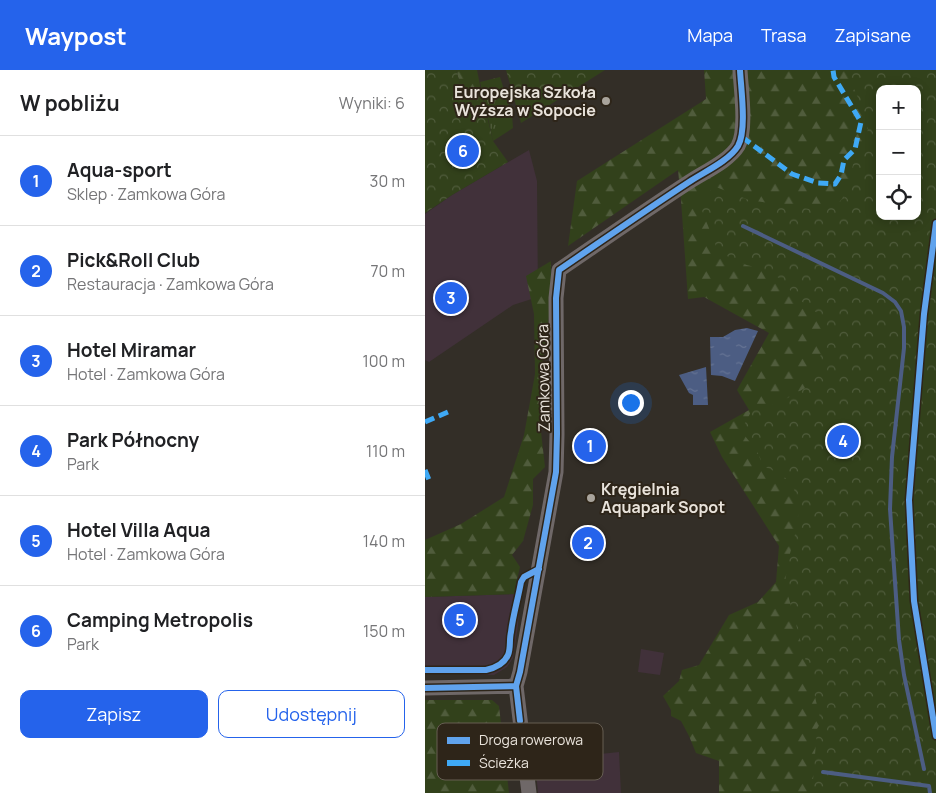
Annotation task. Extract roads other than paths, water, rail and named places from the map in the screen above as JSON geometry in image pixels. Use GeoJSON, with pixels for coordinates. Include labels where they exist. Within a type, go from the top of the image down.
{"type":"FeatureCollection","features":[{"type":"Feature","properties":{"kind":"street","name":"Zamkowa Góra"},"geometry":{"type":"LineString","coordinates":[[516,686],[556,472],[556,298],[559,270],[690,181],[729,157],[738,146],[742,137],[740,70]]}},
{"type":"Feature","properties":{"kind":"street"},"geometry":{"type":"LineString","coordinates":[[425,688],[516,686],[520,723]]}},
{"type":"Feature","properties":{"kind":"street"},"geometry":{"type":"LineString","coordinates":[[527,780],[529,793]]}},
{"type":"Feature","properties":{"kind":"water"},"geometry":{"type":"Polygon","coordinates":[[[747,328],[758,331],[735,381],[722,376],[711,375],[710,337],[723,337],[735,330],[747,328]]]}},
{"type":"Feature","properties":{"kind":"water"},"geometry":{"type":"Polygon","coordinates":[[[706,367],[708,405],[693,405],[693,395],[689,393],[679,375],[706,367]]]}},
{"type":"Feature","properties":{"kind":"waterway"},"geometry":{"type":"LineString","coordinates":[[743,226],[883,293],[895,302],[901,311],[904,327],[904,348],[892,457],[890,509],[899,640],[904,675],[924,769]]}},
{"type":"Feature","properties":{"kind":"waterway"},"geometry":{"type":"LineString","coordinates":[[823,772],[929,786],[930,793]]}},
{"type":"Feature","properties":{"kind":"place","name":"Europejska Szkoła Wyższa w Sopocie"},"geometry":{"type":"Point","coordinates":[606,101]}},
{"type":"Feature","properties":{"kind":"place","name":"Camping Metropolis"},"geometry":{"type":"Point","coordinates":[463,151]}},
{"type":"Feature","properties":{"kind":"place","name":"Hotel Miramar"},"geometry":{"type":"Point","coordinates":[451,298]}},
{"type":"Feature","properties":{"kind":"place","name":"Park Północny"},"geometry":{"type":"Point","coordinates":[843,441]}},
{"type":"Feature","properties":{"kind":"place","name":"Aqua-sport"},"geometry":{"type":"Point","coordinates":[590,446]}},
{"type":"Feature","properties":{"kind":"place","name":"Kręgielnia Aquapark Sopot"},"geometry":{"type":"Point","coordinates":[591,498]}},
{"type":"Feature","properties":{"kind":"place","name":"Pick&Roll Club"},"geometry":{"type":"Point","coordinates":[588,543]}},
{"type":"Feature","properties":{"kind":"place","name":"Hotel Villa Aqua"},"geometry":{"type":"Point","coordinates":[460,620]}}]}
